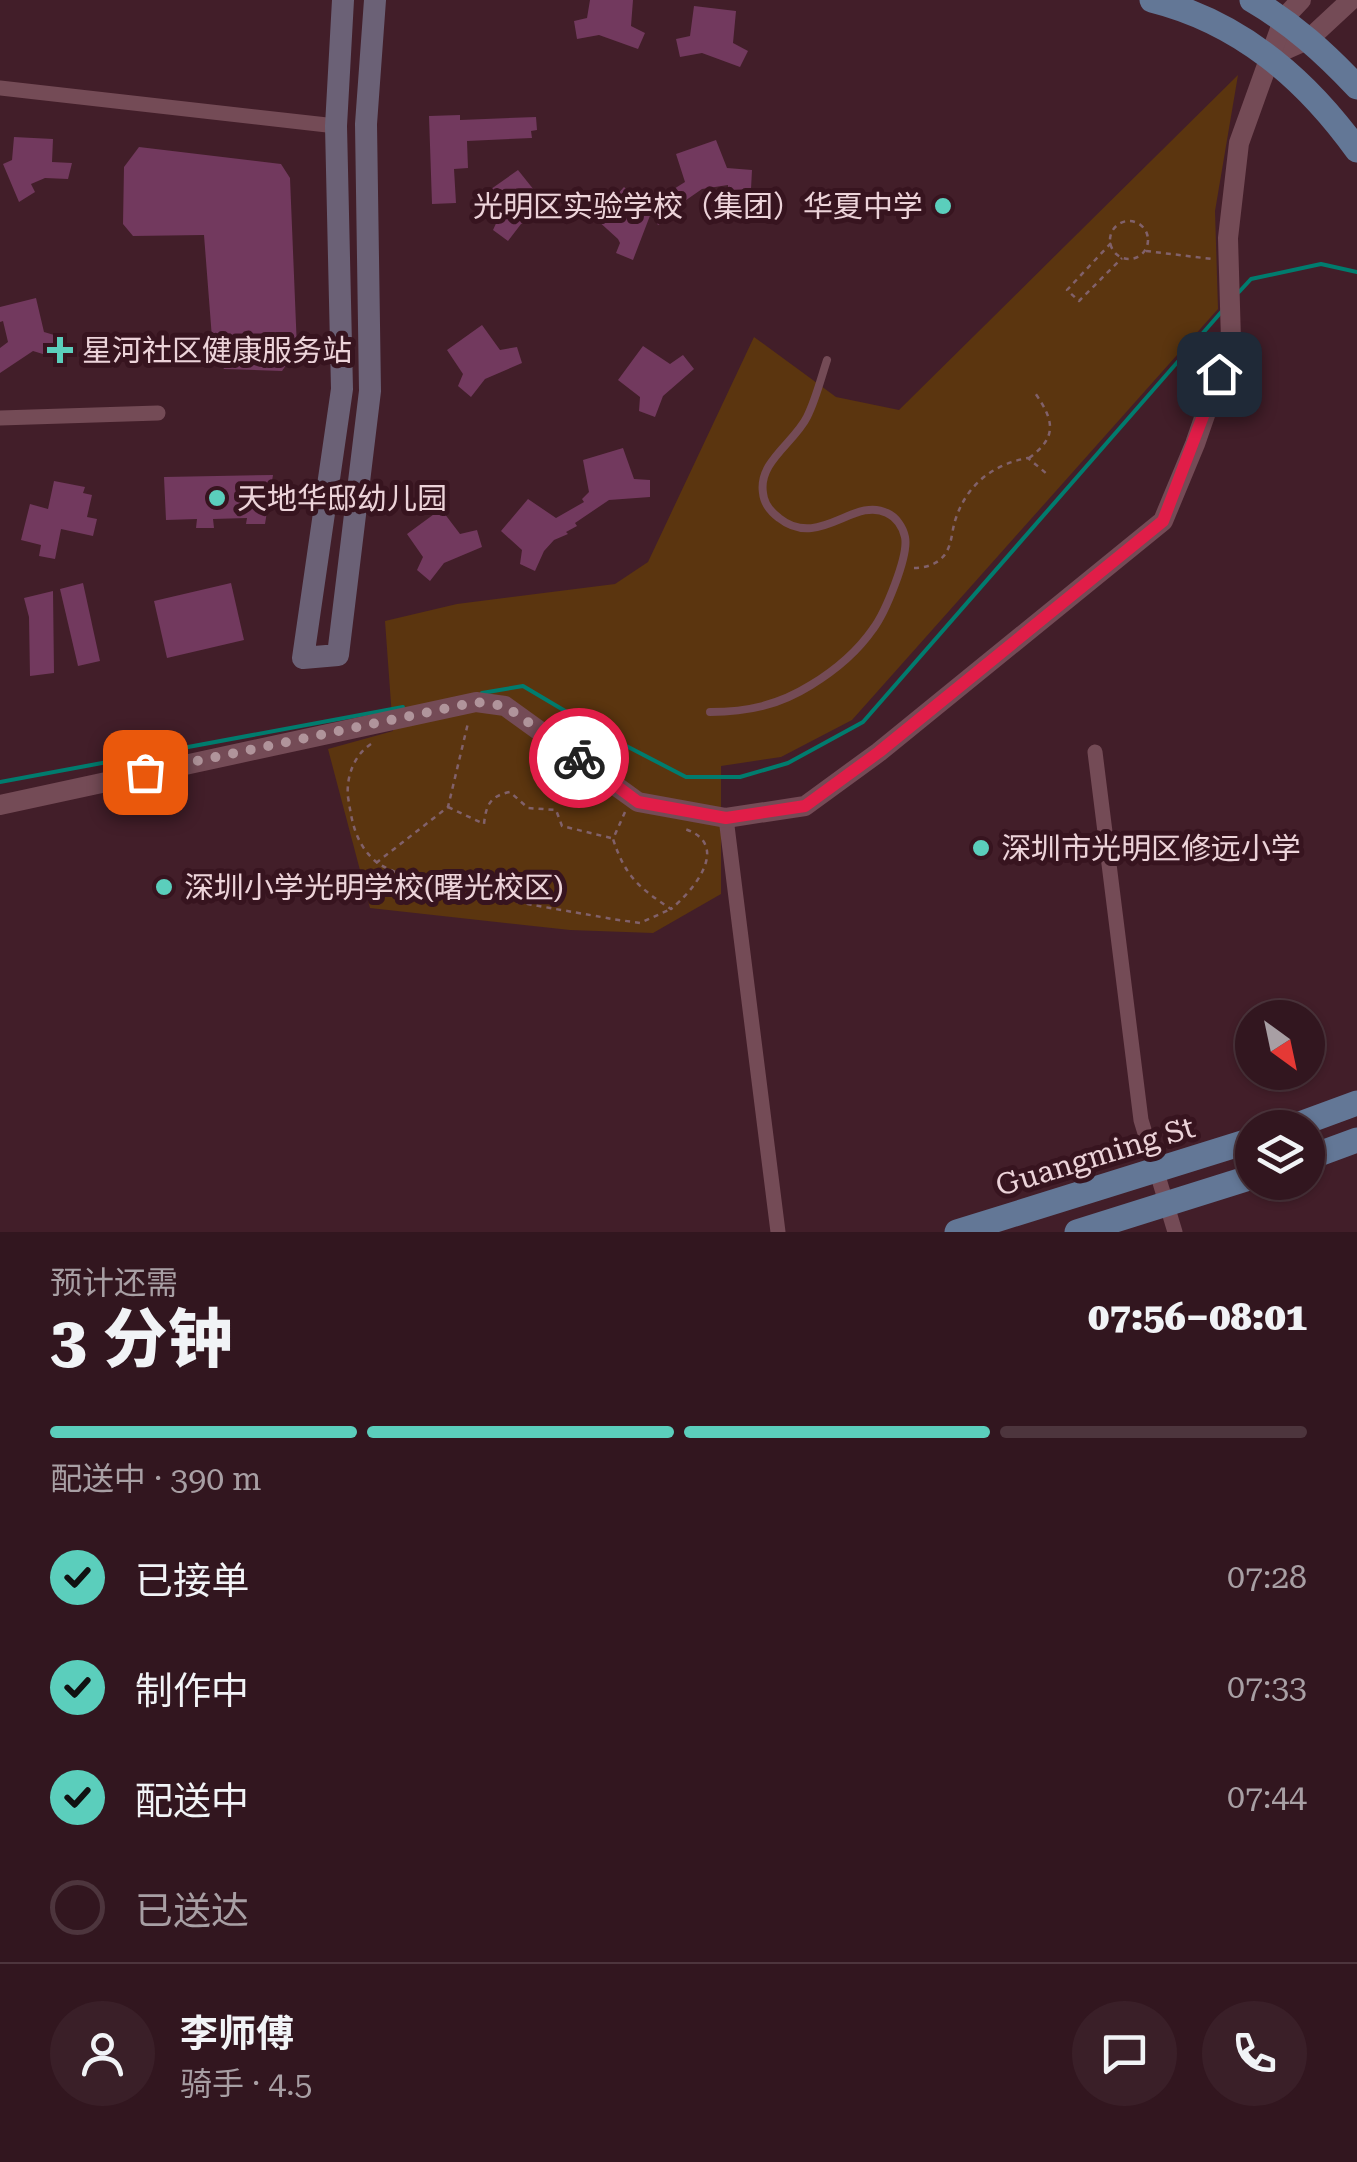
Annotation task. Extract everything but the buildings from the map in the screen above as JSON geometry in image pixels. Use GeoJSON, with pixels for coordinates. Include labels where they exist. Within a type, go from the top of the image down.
{"type":"FeatureCollection","features":[{"type":"Feature","properties":{"kind":"main road"},"geometry":{"type":"LineString","coordinates":[[342,0],[336,126],[342,390],[303,658],[338,655],[370,391],[366,124],[375,0]]}},
{"type":"Feature","properties":{"kind":"main road"},"geometry":{"type":"LineString","coordinates":[[1152,0],[1213,21],[1271,56],[1333,117],[1357,150]]}},
{"type":"Feature","properties":{"kind":"main road"},"geometry":{"type":"LineString","coordinates":[[1252,0],[1292,9],[1309,39],[1357,87]]}},
{"type":"Feature","properties":{"kind":"main road"},"geometry":{"type":"LineString","coordinates":[[1325,1115],[1357,1103]]}},
{"type":"Feature","properties":{"kind":"main road"},"geometry":{"type":"LineString","coordinates":[[1325,1152],[1357,1140]]}},
{"type":"Feature","properties":{"kind":"main road","name":"Guangming St"},"geometry":{"type":"LineString","coordinates":[[957,1232],[1235,1146]]}},
{"type":"Feature","properties":{"kind":"main road"},"geometry":{"type":"LineString","coordinates":[[1078,1232],[1235,1183]]}},
{"type":"Feature","properties":{"kind":"street"},"geometry":{"type":"LineString","coordinates":[[1271,56],[1309,39],[1351,0]]}},
{"type":"Feature","properties":{"kind":"street"},"geometry":{"type":"LineString","coordinates":[[0,805],[476,702],[505,706],[638,802],[726,818],[805,806],[879,752],[1163,521],[1231,340],[1228,238],[1239,144],[1292,9]]}},
{"type":"Feature","properties":{"kind":"street"},"geometry":{"type":"LineString","coordinates":[[0,88],[336,126]]}},
{"type":"Feature","properties":{"kind":"street"},"geometry":{"type":"LineString","coordinates":[[0,418],[158,412]]}},
{"type":"Feature","properties":{"kind":"street"},"geometry":{"type":"LineString","coordinates":[[1095,752],[1141,1120],[1175,1232]]}},
{"type":"Feature","properties":{"kind":"street"},"geometry":{"type":"LineString","coordinates":[[726,818],[778,1232]]}},
{"type":"Feature","properties":{"kind":"lane"},"geometry":{"type":"LineString","coordinates":[[710,712],[756,710],[792,697],[826,676],[876,627],[900,565],[906,539],[900,523],[886,512],[872,510],[816,528],[797,527],[770,510],[763,497],[762,481],[769,463],[799,431],[827,360]]}},
{"type":"Feature","properties":{"kind":"path"},"geometry":{"type":"LineString","coordinates":[[1144,251],[1147,234],[1134,222],[1116,226],[1111,243],[1067,290],[1079,301],[1122,258],[1134,258],[1144,251],[1229,261]]}},
{"type":"Feature","properties":{"kind":"path"},"geometry":{"type":"LineString","coordinates":[[1111,243],[1122,258]]}},
{"type":"Feature","properties":{"kind":"path"},"geometry":{"type":"LineString","coordinates":[[900,565],[918,569],[934,564],[947,553],[955,518],[980,480],[1004,462],[1028,458],[1043,448],[1050,436],[1050,420],[1034,393]]}},
{"type":"Feature","properties":{"kind":"path"},"geometry":{"type":"LineString","coordinates":[[1028,458],[1047,474]]}},
{"type":"Feature","properties":{"kind":"path"},"geometry":{"type":"LineString","coordinates":[[376,863],[448,807],[469,722],[457,722]]}},
{"type":"Feature","properties":{"kind":"path"},"geometry":{"type":"LineString","coordinates":[[381,738],[362,750],[351,770],[347,787],[357,839],[376,863],[423,881],[640,922],[671,908],[694,890],[707,856],[704,843],[694,832],[679,828]]}},
{"type":"Feature","properties":{"kind":"path"},"geometry":{"type":"LineString","coordinates":[[448,807],[484,824],[490,800],[510,792],[528,808],[556,810],[562,826],[613,838]]}},
{"type":"Feature","properties":{"kind":"path"},"geometry":{"type":"LineString","coordinates":[[632,798],[613,838],[622,865],[642,890],[671,908]]}},
{"type":"Feature","properties":{"kind":"shaded area"},"geometry":{"type":"Polygon","coordinates":[[[1238,75],[1215,211],[1218,309],[852,720],[781,757],[721,766],[721,894],[653,933],[570,930],[370,908],[328,749],[393,731],[385,621],[457,604],[615,584],[648,562],[754,337],[836,397],[899,410],[1238,75]]]}},
{"type":"Feature","properties":{"kind":"waterway"},"geometry":{"type":"LineString","coordinates":[[1239,292],[1251,279],[1321,264],[1357,272]]}},
{"type":"Feature","properties":{"kind":"waterway"},"geometry":{"type":"LineString","coordinates":[[482,693],[523,686],[686,777],[740,777],[788,763],[863,722],[1223,310]]}},
{"type":"Feature","properties":{"kind":"waterway"},"geometry":{"type":"LineString","coordinates":[[0,782],[403,707]]}},
{"type":"Feature","properties":{"kind":"way so far"},"geometry":{"type":"LineString","coordinates":[[145,772],[476,702],[505,706],[579,758]]}},
{"type":"Feature","properties":{"kind":"place","name":"光明区实验学校（集团）华夏中学"},"geometry":{"type":"Point","coordinates":[943,206]}},
{"type":"Feature","properties":{"kind":"place","name":"星河社区健康服务站"},"geometry":{"type":"Point","coordinates":[60,350]}},
{"type":"Feature","properties":{"kind":"place","name":"天地华邸幼儿园"},"geometry":{"type":"Point","coordinates":[217,498]}},
{"type":"Feature","properties":{"kind":"place","name":"深圳市光明区修远小学"},"geometry":{"type":"Point","coordinates":[981,848]}},
{"type":"Feature","properties":{"kind":"place","name":"深圳小学光明学校(曙光校区)"},"geometry":{"type":"Point","coordinates":[164,887]}},
{"type":"Feature","properties":{"kind":"route"},"geometry":{"type":"LineString","coordinates":[[579,758],[638,802],[726,818],[805,806],[879,752],[1163,521],[1219,374]]}}]}
